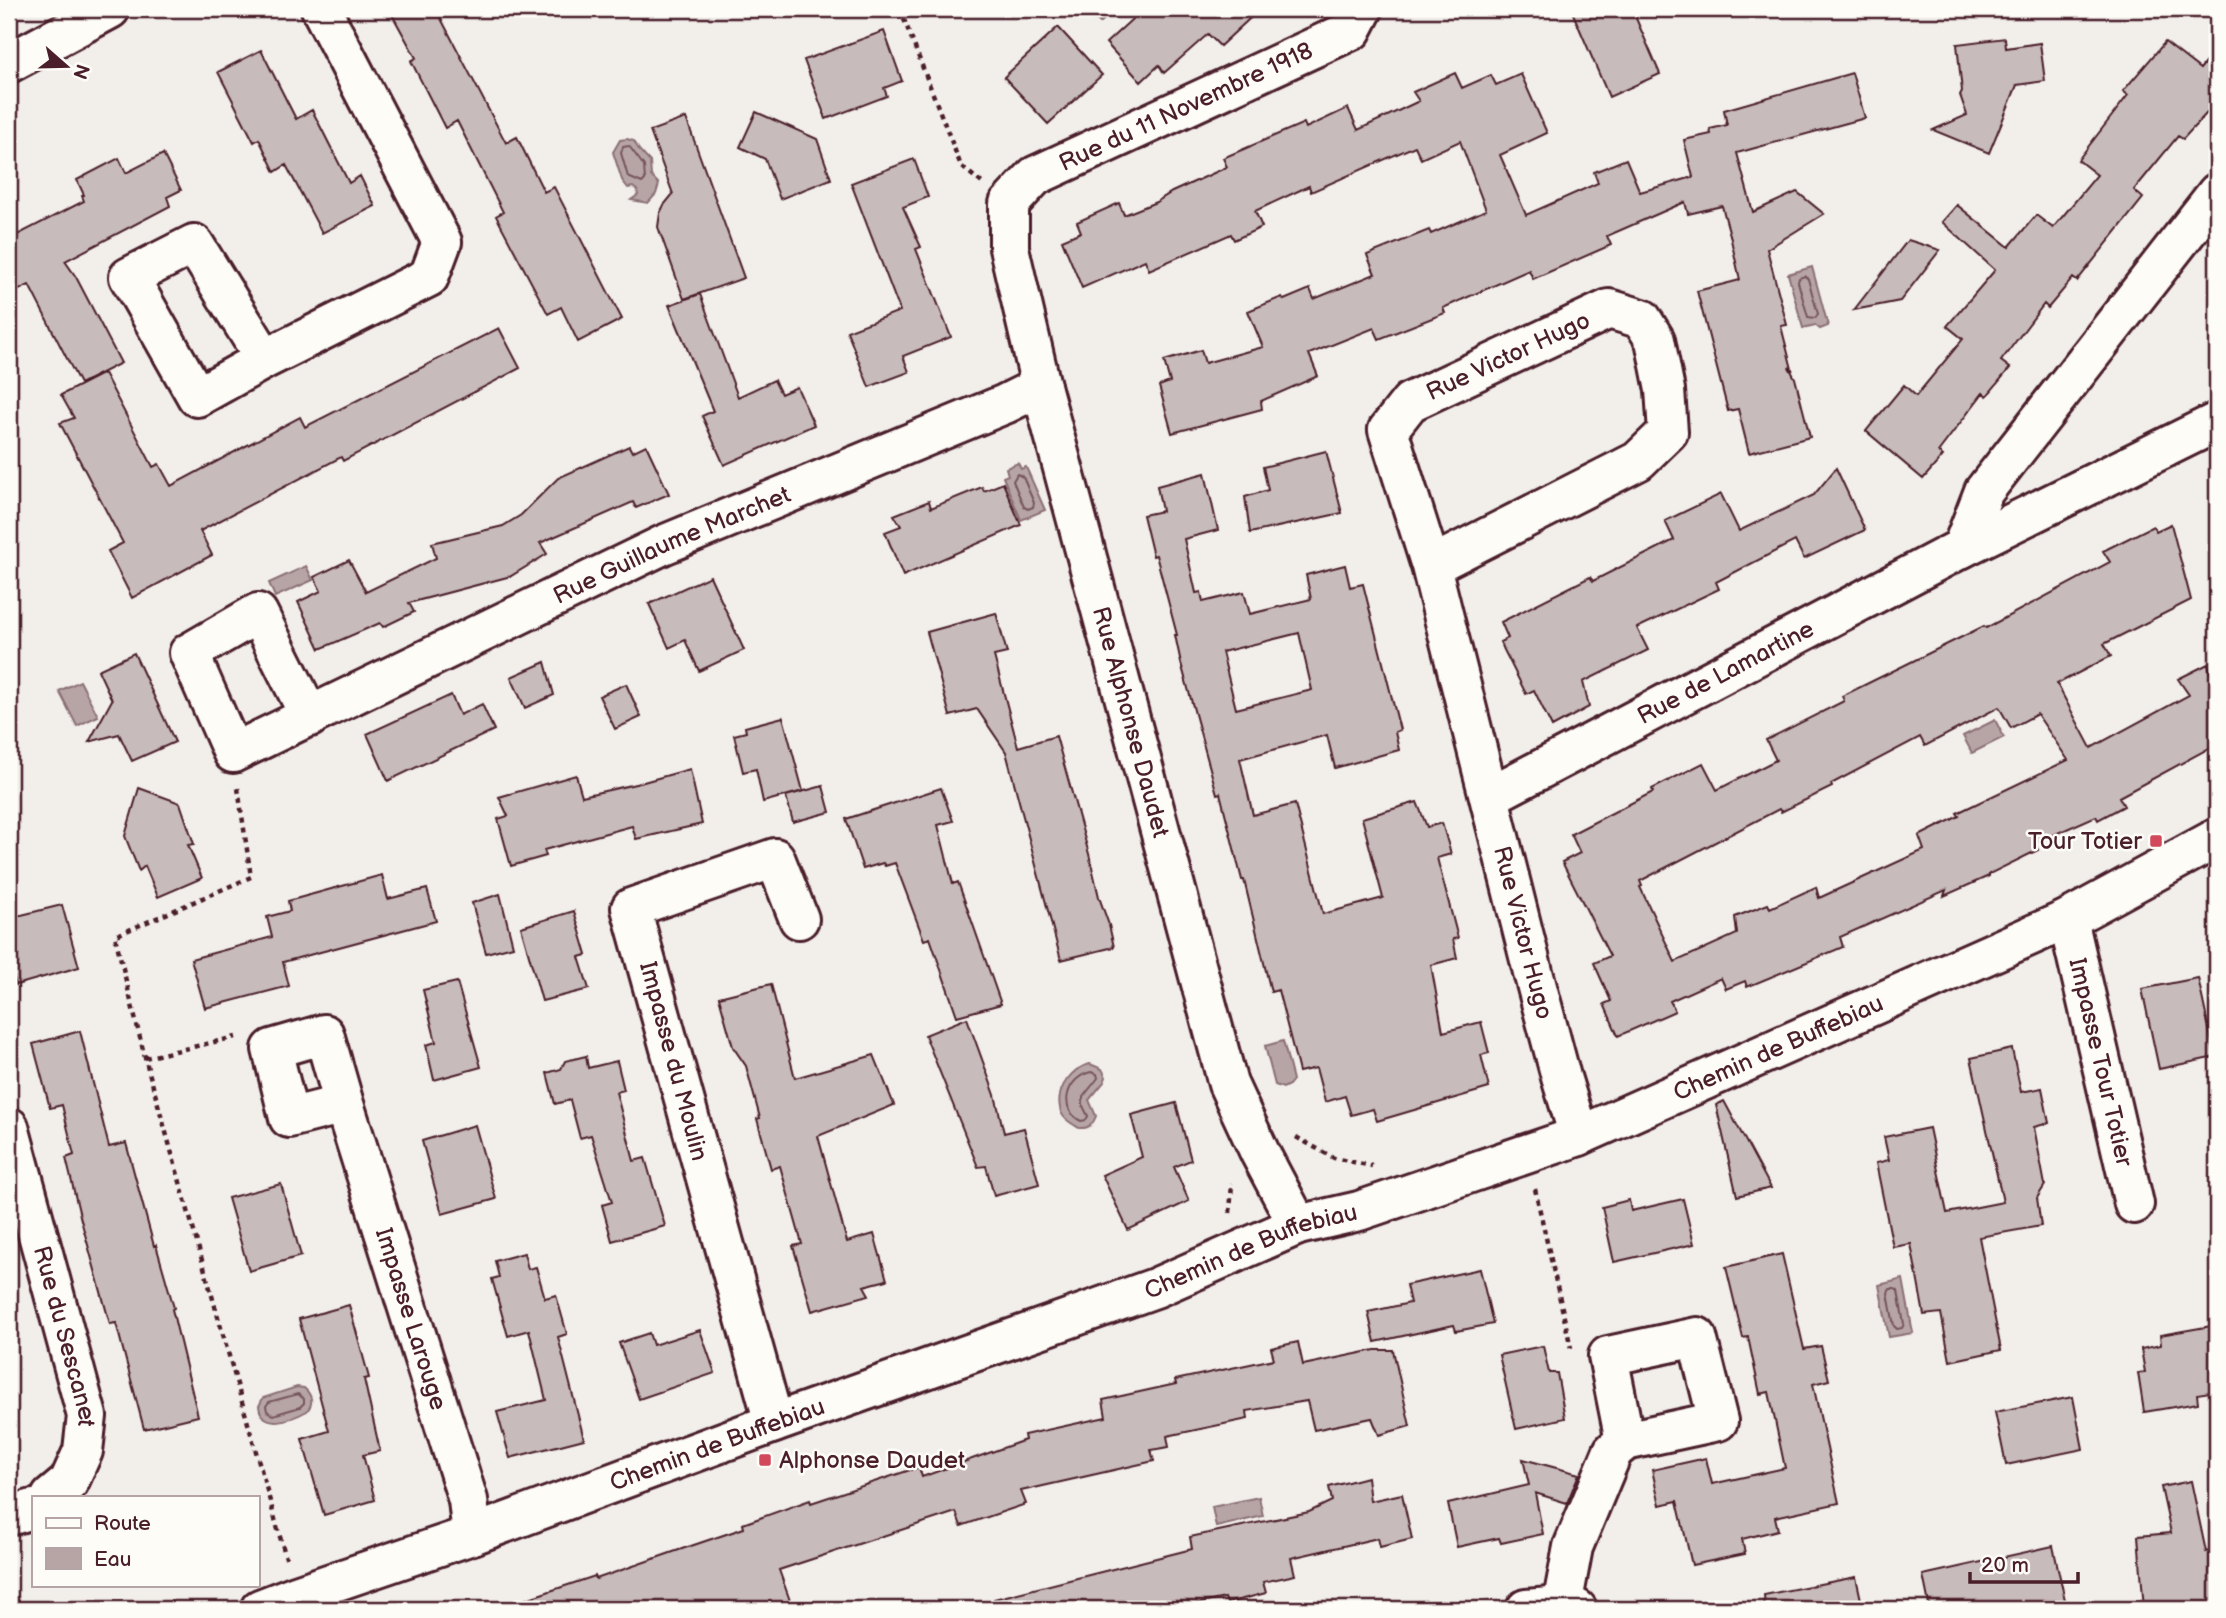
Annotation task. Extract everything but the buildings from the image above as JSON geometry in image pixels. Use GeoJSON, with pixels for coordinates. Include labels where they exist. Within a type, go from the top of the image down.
{"type":"FeatureCollection","features":[{"type":"Feature","properties":{"kind":"street"},"geometry":{"type":"LineString","coordinates":[[9,63],[110,9]]}},
{"type":"Feature","properties":{"kind":"street"},"geometry":{"type":"LineString","coordinates":[[265,359],[429,277],[442,242],[321,9]]}},
{"type":"Feature","properties":{"kind":"street","name":"Rue du 11 Novembre 1918"},"geometry":{"type":"LineString","coordinates":[[1009,204],[1035,176],[1352,30],[1363,9]]}},
{"type":"Feature","properties":{"kind":"street"},"geometry":{"type":"LineString","coordinates":[[1962,548],[1984,491],[2217,193]]}},
{"type":"Feature","properties":{"kind":"street","name":"Rue Alphonse Daudet"},"geometry":{"type":"LineString","coordinates":[[1009,204],[1009,248],[1041,386],[1228,1084],[1298,1225]]}},
{"type":"Feature","properties":{"kind":"street","name":"Rue Victor Hugo"},"geometry":{"type":"LineString","coordinates":[[1430,566],[1638,461],[1668,432],[1665,390],[1654,340],[1642,319],[1609,309],[1410,402],[1388,430],[1430,566],[1557,1064],[1579,1136]]}},
{"type":"Feature","properties":{"kind":"street","name":"Rue Guillaume Marchet"},"geometry":{"type":"LineString","coordinates":[[233,753],[663,545],[1005,404],[1041,386]]}},
{"type":"Feature","properties":{"kind":"street","name":"Rue de Lamartine"},"geometry":{"type":"LineString","coordinates":[[1490,796],[1962,548],[2217,422]]}},
{"type":"Feature","properties":{"kind":"street"},"geometry":{"type":"LineString","coordinates":[[233,753],[189,653],[258,613],[310,717]]}},
{"type":"Feature","properties":{"kind":"street","name":"Chemin de Buffebiau"},"geometry":{"type":"LineString","coordinates":[[260,1609],[1154,1288],[1298,1225],[1359,1211],[1579,1136],[2068,919],[2217,838]]}},
{"type":"Feature","properties":{"kind":"street","name":"Impasse du Moulin"},"geometry":{"type":"LineString","coordinates":[[774,1423],[631,908],[775,858],[799,919]]}},
{"type":"Feature","properties":{"kind":"street","name":"Impasse Tour Totier"},"geometry":{"type":"LineString","coordinates":[[2068,919],[2134,1204]]}},
{"type":"Feature","properties":{"kind":"street","name":"Impasse Larouge"},"geometry":{"type":"LineString","coordinates":[[272,1049],[324,1034],[468,1500],[472,1535]]}},
{"type":"Feature","properties":{"kind":"street"},"geometry":{"type":"LineString","coordinates":[[272,1049],[289,1118],[344,1104]]}},
{"type":"Feature","properties":{"kind":"street","name":"Rue du Sescanet"},"geometry":{"type":"LineString","coordinates":[[9,1127],[87,1416],[83,1451],[69,1482],[52,1496]]}},
{"type":"Feature","properties":{"kind":"street"},"geometry":{"type":"LineString","coordinates":[[1555,1608],[1573,1548],[1613,1451],[1625,1441],[1718,1421],[1697,1337],[1608,1356],[1625,1441]]}},
{"type":"Feature","properties":{"kind":"street"},"geometry":{"type":"LineString","coordinates":[[9,1516],[32,1509]]}},
{"type":"Feature","properties":{"kind":"path"},"geometry":{"type":"LineString","coordinates":[[900,9],[961,166],[1009,204]]}},
{"type":"Feature","properties":{"kind":"path"},"geometry":{"type":"LineString","coordinates":[[233,753],[251,877],[115,936],[145,1058],[296,1595]]}},
{"type":"Feature","properties":{"kind":"path"},"geometry":{"type":"LineString","coordinates":[[145,1058],[259,1032],[272,1049]]}},
{"type":"Feature","properties":{"kind":"path"},"geometry":{"type":"LineString","coordinates":[[1287,1132],[1334,1158],[1381,1168]]}},
{"type":"Feature","properties":{"kind":"path"},"geometry":{"type":"LineString","coordinates":[[1524,1155],[1535,1190],[1570,1348],[1604,1340],[1608,1356]]}},
{"type":"Feature","properties":{"kind":"path"},"geometry":{"type":"LineString","coordinates":[[1222,1223],[1230,1213],[1233,1171]]}},
{"type":"Feature","properties":{"kind":"water"},"geometry":{"type":"Polygon","coordinates":[[[1085,9],[1115,9],[1100,23],[1087,19],[1085,9]]]}},
{"type":"Feature","properties":{"kind":"water"},"geometry":{"type":"Polygon","coordinates":[[[620,140],[634,141],[650,162],[651,176],[659,184],[656,194],[648,203],[631,200],[638,195],[637,190],[628,188],[622,180],[613,152],[620,140]]]}},
{"type":"Feature","properties":{"kind":"water"},"geometry":{"type":"Polygon","coordinates":[[[1812,267],[1828,326],[1820,329],[1815,325],[1803,328],[1788,274],[1812,267]]]}},
{"type":"Feature","properties":{"kind":"water"},"geometry":{"type":"Polygon","coordinates":[[[1018,463],[1021,469],[1026,467],[1045,510],[1021,520],[1003,477],[1008,475],[1006,468],[1018,463]]]}},
{"type":"Feature","properties":{"kind":"water"},"geometry":{"type":"Polygon","coordinates":[[[306,566],[313,580],[275,597],[269,583],[306,566]]]}},
{"type":"Feature","properties":{"kind":"water"},"geometry":{"type":"Polygon","coordinates":[[[80,681],[98,716],[77,726],[59,691],[80,681]]]}},
{"type":"Feature","properties":{"kind":"water"},"geometry":{"type":"Polygon","coordinates":[[[1995,720],[2004,737],[1972,753],[1963,736],[1995,720]]]}},
{"type":"Feature","properties":{"kind":"water"},"geometry":{"type":"Polygon","coordinates":[[[1283,1041],[1293,1080],[1283,1088],[1275,1085],[1265,1046],[1283,1041]]]}},
{"type":"Feature","properties":{"kind":"water"},"geometry":{"type":"Polygon","coordinates":[[[1090,1064],[1102,1069],[1106,1077],[1089,1100],[1096,1116],[1088,1127],[1079,1128],[1062,1115],[1060,1093],[1072,1074],[1090,1064]]]}},
{"type":"Feature","properties":{"kind":"water"},"geometry":{"type":"Polygon","coordinates":[[[1903,1279],[1913,1333],[1889,1337],[1879,1285],[1903,1279]]]}},
{"type":"Feature","properties":{"kind":"water"},"geometry":{"type":"Polygon","coordinates":[[[297,1387],[304,1388],[309,1393],[311,1405],[307,1411],[278,1421],[271,1421],[261,1413],[259,1406],[263,1398],[297,1387]]]}},
{"type":"Feature","properties":{"kind":"water"},"geometry":{"type":"Polygon","coordinates":[[[1259,1497],[1263,1516],[1216,1527],[1212,1507],[1259,1497]]]}},
{"type":"Feature","properties":{"kind":"place","name":"Tour Totier"},"geometry":{"type":"Point","coordinates":[2156,841]}},
{"type":"Feature","properties":{"kind":"place","name":"Alphonse Daudet"},"geometry":{"type":"Point","coordinates":[765,1460]}}]}
